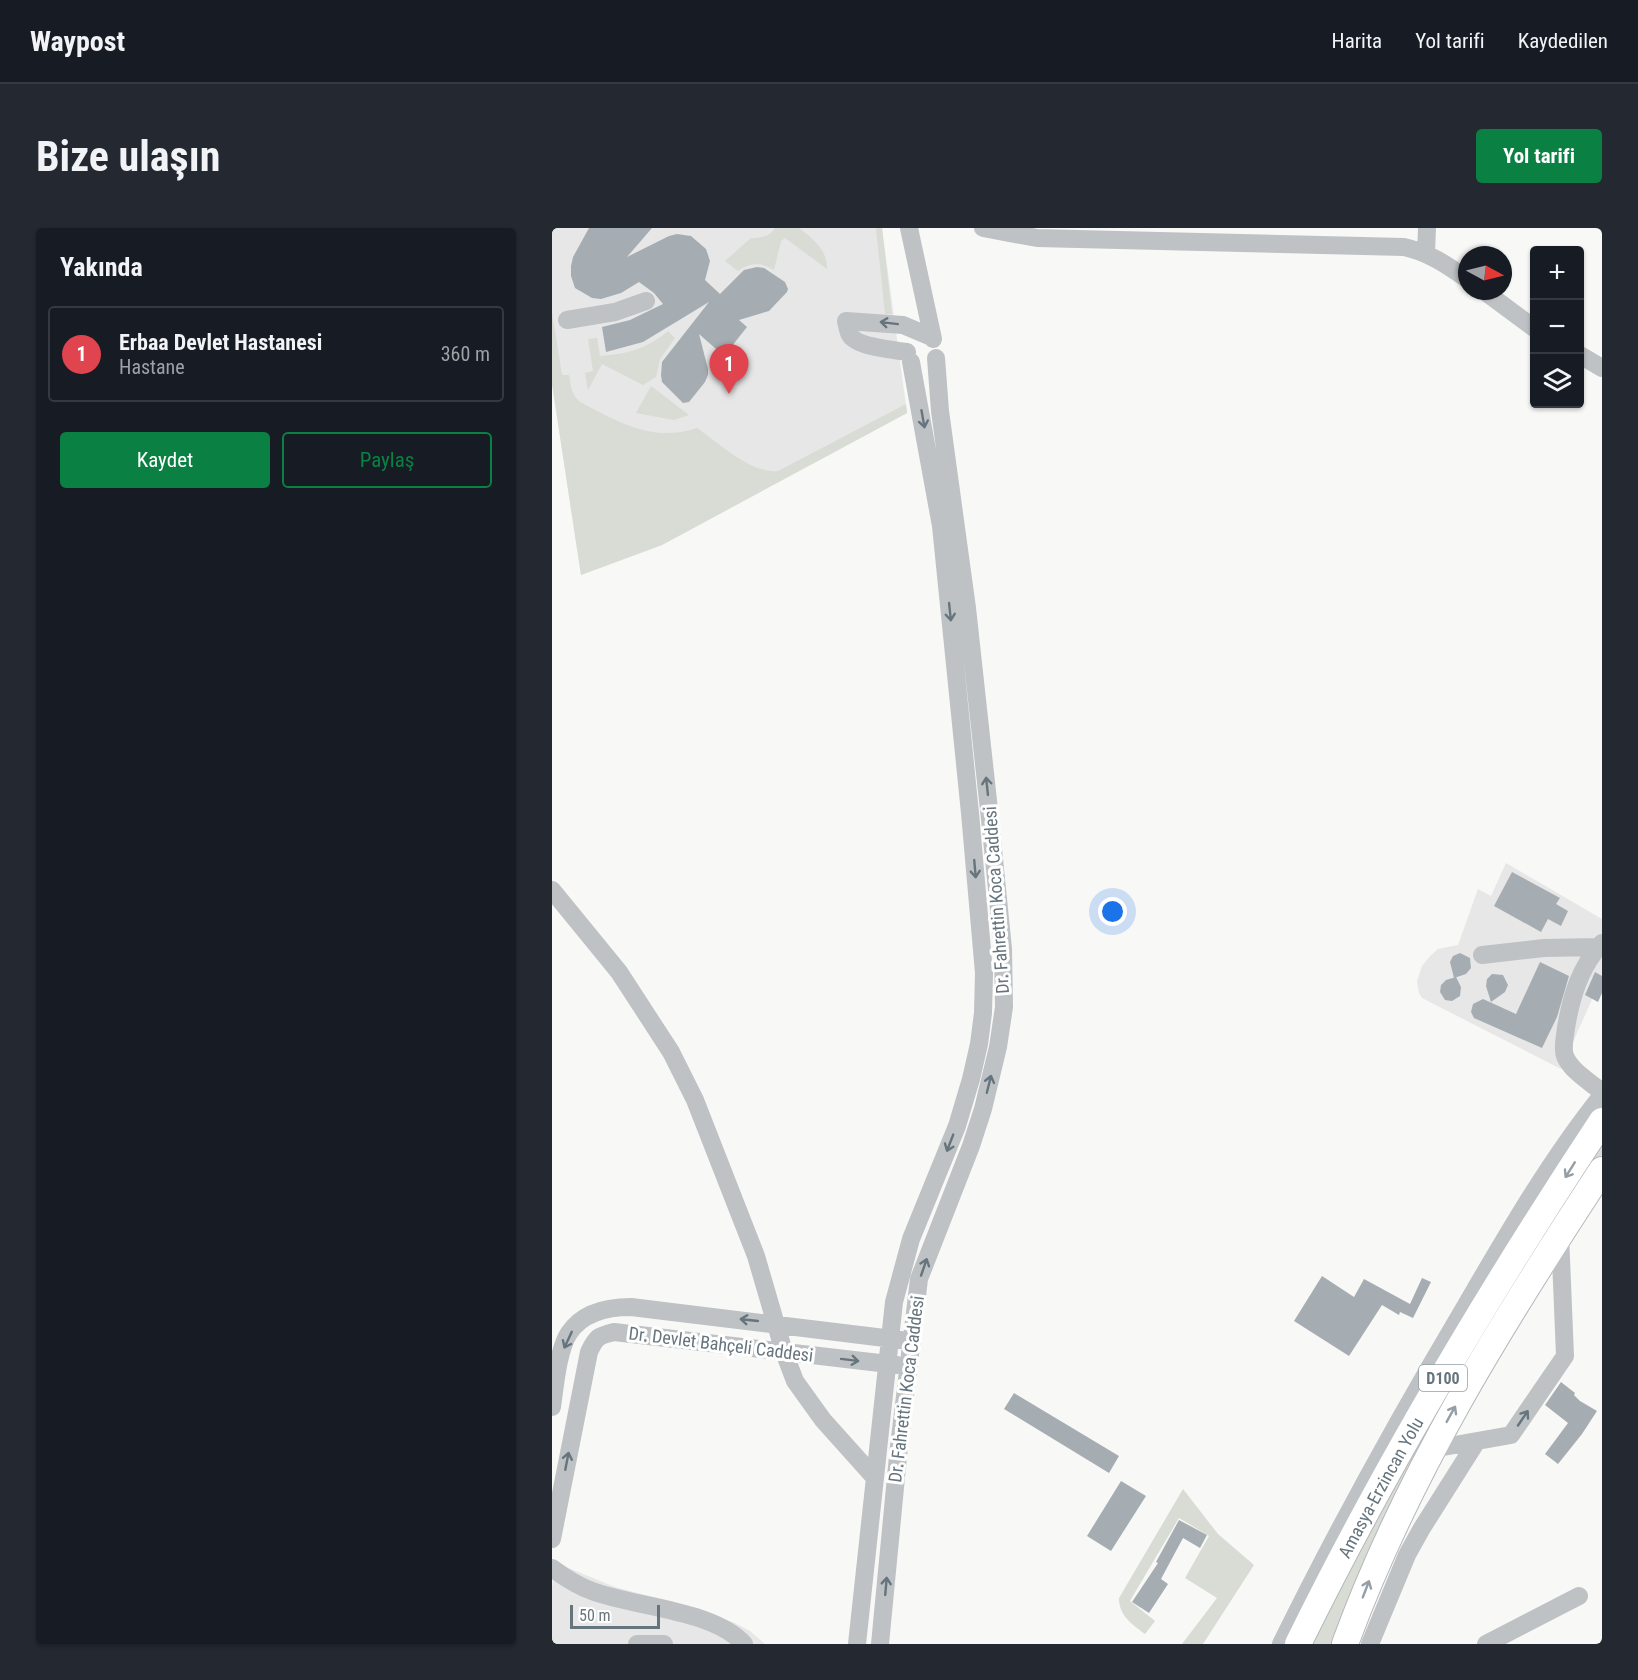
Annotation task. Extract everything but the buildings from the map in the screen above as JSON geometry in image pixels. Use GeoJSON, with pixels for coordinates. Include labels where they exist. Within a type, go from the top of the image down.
{"type":"FeatureCollection","features":[{"type":"Feature","properties":{"kind":"highway","name":"Amasya-Erzincan Yolu"},"geometry":{"type":"LineString","coordinates":[[1298,1644],[1350,1542],[1475,1321],[1602,1121]]}},
{"type":"Feature","properties":{"kind":"highway","name":"Amasya-Erzincan Yolu"},"geometry":{"type":"LineString","coordinates":[[1345,1644],[1372,1572],[1432,1449],[1497,1335],[1602,1170]]}},
{"type":"Feature","properties":{"kind":"street","name":"Dr. Fahrettin Koca Caddesi"},"geometry":{"type":"LineString","coordinates":[[880,1644],[899,1446],[920,1279],[971,1146],[982,1109],[1002,1026],[1004,990],[1003,949],[967,608],[940,411],[936,358],[938,349],[931,338],[909,228]]}},
{"type":"Feature","properties":{"kind":"street"},"geometry":{"type":"LineString","coordinates":[[983,228],[1037,238],[1404,247],[1426,253],[1458,273]]}},
{"type":"Feature","properties":{"kind":"street"},"geometry":{"type":"LineString","coordinates":[[1426,253],[1427,228]]}},
{"type":"Feature","properties":{"kind":"street"},"geometry":{"type":"LineString","coordinates":[[1496,300],[1530,325]]}},
{"type":"Feature","properties":{"kind":"street"},"geometry":{"type":"LineString","coordinates":[[567,320],[615,312],[646,301]]}},
{"type":"Feature","properties":{"kind":"street"},"geometry":{"type":"LineString","coordinates":[[909,357],[865,345],[856,340],[850,336],[846,321],[903,325],[931,338]]}},
{"type":"Feature","properties":{"kind":"street"},"geometry":{"type":"LineString","coordinates":[[931,338],[918,336],[913,338],[907,347],[909,357],[915,365],[925,366],[936,358]]}},
{"type":"Feature","properties":{"kind":"street","name":"Dr. Fahrettin Koca Caddesi"},"geometry":{"type":"LineString","coordinates":[[857,1644],[894,1302],[911,1239],[957,1126],[979,1044],[983,1013],[984,973],[947,582],[933,475],[909,357]]}},
{"type":"Feature","properties":{"kind":"street"},"geometry":{"type":"LineString","coordinates":[[1584,358],[1602,368]]}},
{"type":"Feature","properties":{"kind":"street"},"geometry":{"type":"LineString","coordinates":[[552,890],[619,972],[671,1052],[695,1100],[748,1236],[783,1352],[795,1381],[823,1420],[876,1478]]}},
{"type":"Feature","properties":{"kind":"street"},"geometry":{"type":"LineString","coordinates":[[1482,955],[1600,945]]}},
{"type":"Feature","properties":{"kind":"street"},"geometry":{"type":"LineString","coordinates":[[1281,1644],[1341,1524],[1424,1375],[1514,1225],[1570,1138],[1602,1094],[1573,1067],[1565,1056],[1564,1046],[1573,997],[1583,972],[1600,945]]}},
{"type":"Feature","properties":{"kind":"street"},"geometry":{"type":"LineString","coordinates":[[1432,1449],[1511,1435],[1565,1356],[1560,1234]]}},
{"type":"Feature","properties":{"kind":"street","name":"Dr. Devlet Bahçeli Caddesi"},"geometry":{"type":"LineString","coordinates":[[552,1407],[562,1352],[569,1334],[598,1311],[612,1307],[631,1307],[776,1323],[911,1341]]}},
{"type":"Feature","properties":{"kind":"street","name":"Dr. Devlet Bahçeli Caddesi"},"geometry":{"type":"LineString","coordinates":[[552,1539],[589,1352],[594,1341],[600,1336],[614,1332],[908,1366]]}},
{"type":"Feature","properties":{"kind":"street"},"geometry":{"type":"LineString","coordinates":[[1370,1644],[1412,1546],[1477,1441]]}},
{"type":"Feature","properties":{"kind":"street"},"geometry":{"type":"LineString","coordinates":[[552,1568],[591,1591],[683,1614],[730,1633],[744,1644]]}},
{"type":"Feature","properties":{"kind":"street"},"geometry":{"type":"LineString","coordinates":[[1486,1644],[1579,1596]]}},
{"type":"Feature","properties":{"kind":"street"},"geometry":{"type":"LineString","coordinates":[[637,1644],[664,1644]]}},
{"type":"Feature","properties":{"kind":"shaded area"},"geometry":{"type":"Polygon","coordinates":[[[552,228],[882,228],[907,413],[662,545],[581,575],[552,384],[552,228]]]}},
{"type":"Feature","properties":{"kind":"shaded area"},"geometry":{"type":"Polygon","coordinates":[[[775,228],[799,228],[822,250],[827,269],[785,238],[781,241],[774,270],[756,264],[738,271],[725,261],[751,238],[764,236],[775,228]]]}},
{"type":"Feature","properties":{"kind":"shaded area"},"geometry":{"type":"Polygon","coordinates":[[[876,228],[882,228],[892,314],[885,314],[876,228]]]}},
{"type":"Feature","properties":{"kind":"shaded area"},"geometry":{"type":"Polygon","coordinates":[[[552,312],[562,375],[569,375],[573,393],[580,402],[622,423],[651,432],[681,432],[697,428],[746,463],[757,468],[778,471],[906,404],[907,413],[662,545],[581,575],[552,384],[552,312]]]}},
{"type":"Feature","properties":{"kind":"shaded area"},"geometry":{"type":"Polygon","coordinates":[[[668,331],[675,338],[660,359],[656,377],[643,385],[602,364],[588,390],[585,373],[593,371],[588,339],[597,338],[600,356],[610,355],[644,346],[668,331]]]}},
{"type":"Feature","properties":{"kind":"shaded area"},"geometry":{"type":"Polygon","coordinates":[[[651,386],[689,415],[674,420],[636,413],[651,386]]]}},
{"type":"Feature","properties":{"kind":"shaded area"},"geometry":{"type":"Polygon","coordinates":[[[1506,863],[1602,919],[1602,977],[1561,1069],[1422,998],[1419,993],[1417,981],[1422,966],[1438,949],[1458,945],[1478,889],[1491,896],[1506,863]]]}},
{"type":"Feature","properties":{"kind":"shaded area"},"geometry":{"type":"Polygon","coordinates":[[[1602,1141],[1602,1155],[1516,1289],[1333,1644],[1312,1644],[1372,1526],[1458,1371],[1602,1141]]]}},
{"type":"Feature","properties":{"kind":"shaded area"},"geometry":{"type":"Polygon","coordinates":[[[1183,1489],[1218,1534],[1254,1565],[1203,1644],[1182,1644],[1217,1598],[1185,1578],[1209,1536],[1179,1518],[1130,1601],[1155,1621],[1145,1634],[1124,1615],[1119,1598],[1183,1489]]]}},
{"type":"Feature","properties":{"kind":"shaded area"},"geometry":{"type":"Polygon","coordinates":[[[556,1563],[615,1587],[697,1609],[735,1623],[750,1631],[765,1644],[552,1644],[552,1586],[556,1563]]]}},
{"type":"Feature","properties":{"kind":"place","name":"Erbaa Devlet Hastanesi"},"geometry":{"type":"Point","coordinates":[729,394]}}]}
